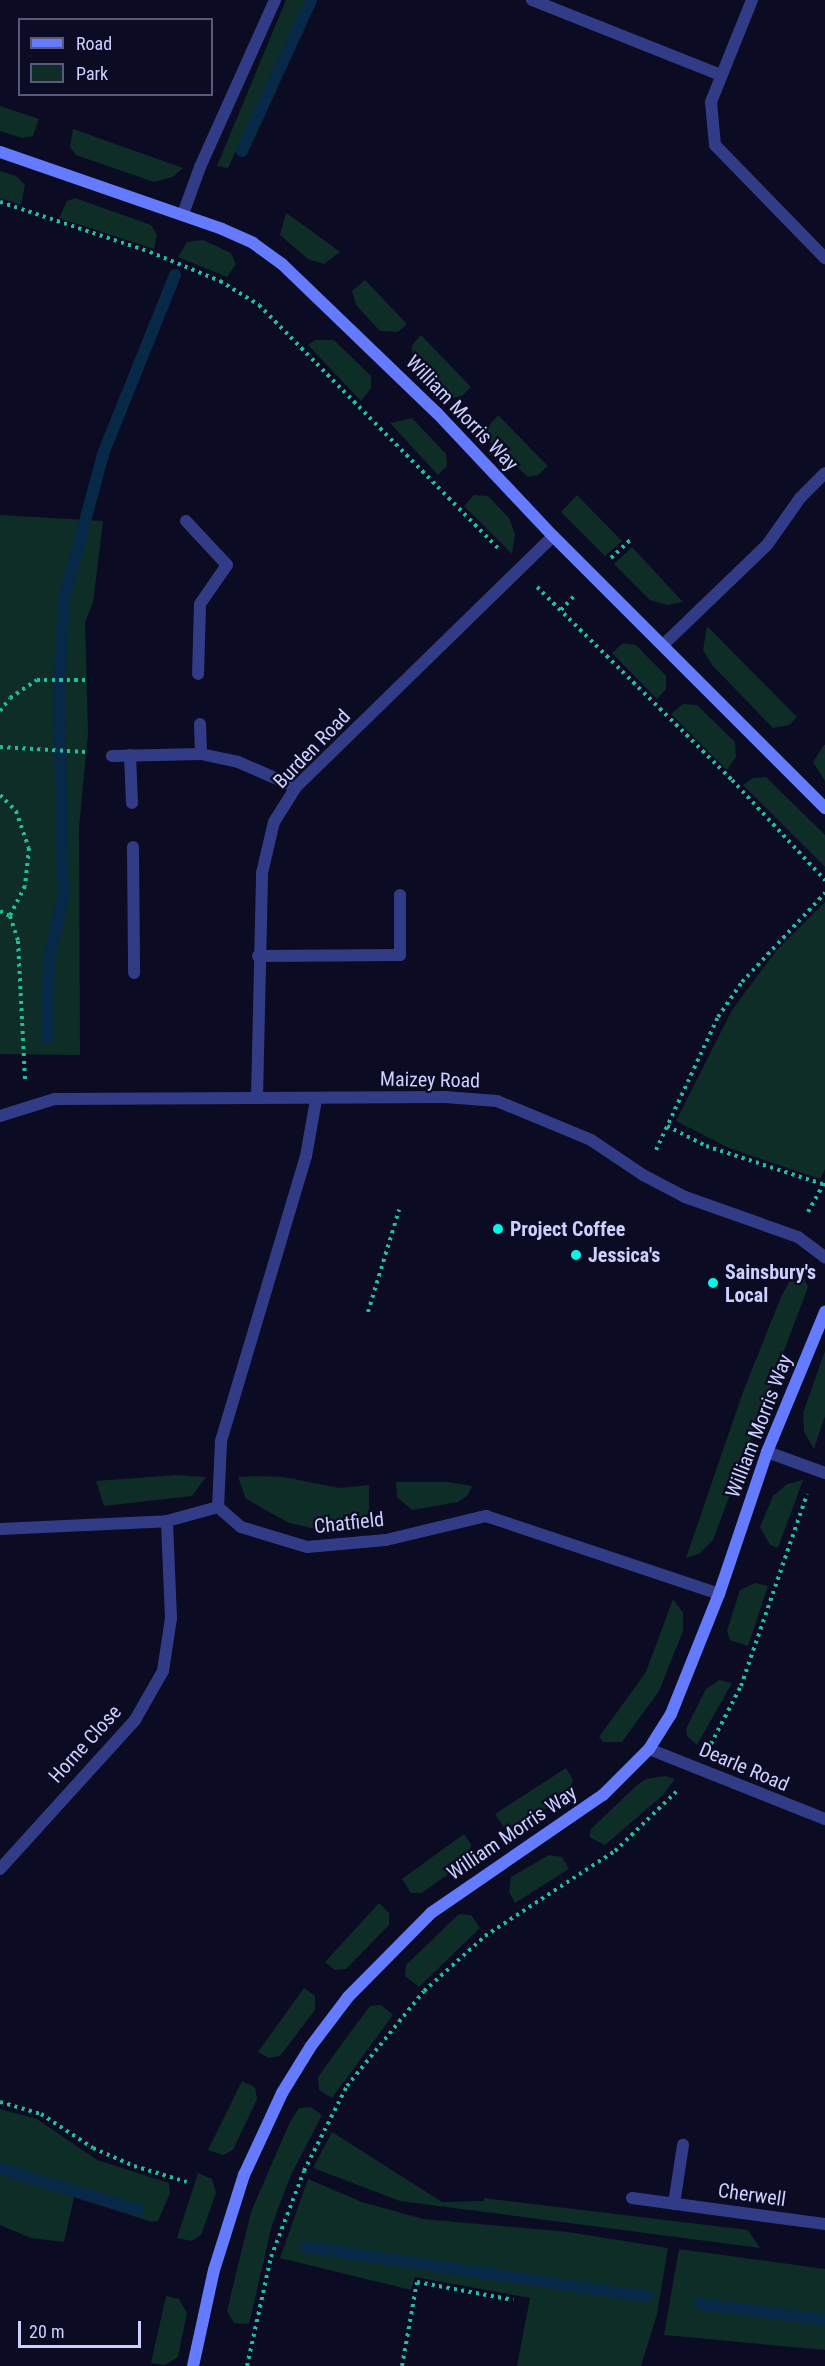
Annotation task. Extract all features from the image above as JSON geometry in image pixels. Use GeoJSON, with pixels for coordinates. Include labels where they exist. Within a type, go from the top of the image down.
{"type":"FeatureCollection","features":[{"type":"Feature","properties":{"kind":"street"},"geometry":{"type":"LineString","coordinates":[[183,214],[200,167],[275,0]]}},
{"type":"Feature","properties":{"kind":"street"},"geometry":{"type":"LineString","coordinates":[[532,0],[720,75]]}},
{"type":"Feature","properties":{"kind":"street"},"geometry":{"type":"LineString","coordinates":[[752,0],[720,75],[709,116],[715,145],[825,258]]}},
{"type":"Feature","properties":{"kind":"street","name":"William Morris Way"},"geometry":{"type":"LineString","coordinates":[[0,152],[183,214],[253,243],[282,264],[437,413],[553,536],[825,808]]}},
{"type":"Feature","properties":{"kind":"street"},"geometry":{"type":"LineString","coordinates":[[663,645],[767,545],[800,498],[825,473]]}},
{"type":"Feature","properties":{"kind":"street"},"geometry":{"type":"LineString","coordinates":[[186,521],[227,565],[200,604],[198,674]]}},
{"type":"Feature","properties":{"kind":"street","name":"Burden Road"},"geometry":{"type":"LineString","coordinates":[[257,1098],[258,956],[262,873],[274,822],[296,787],[553,536]]}},
{"type":"Feature","properties":{"kind":"street"},"geometry":{"type":"LineString","coordinates":[[200,724],[201,754]]}},
{"type":"Feature","properties":{"kind":"street"},"geometry":{"type":"LineString","coordinates":[[112,756],[201,754],[238,762],[296,787]]}},
{"type":"Feature","properties":{"kind":"street"},"geometry":{"type":"LineString","coordinates":[[130,755],[132,802]]}},
{"type":"Feature","properties":{"kind":"street"},"geometry":{"type":"LineString","coordinates":[[133,847],[134,973]]}},
{"type":"Feature","properties":{"kind":"street"},"geometry":{"type":"LineString","coordinates":[[258,956],[400,955],[400,895]]}},
{"type":"Feature","properties":{"kind":"street","name":"Maizey Road"},"geometry":{"type":"LineString","coordinates":[[0,1116],[55,1099],[316,1100],[445,1097],[497,1101],[591,1140],[643,1175],[685,1197],[798,1237],[825,1257]]}},
{"type":"Feature","properties":{"kind":"street"},"geometry":{"type":"LineString","coordinates":[[0,1529],[167,1521],[218,1507],[221,1442],[306,1156],[316,1100]]}},
{"type":"Feature","properties":{"kind":"street","name":"William Morris Way"},"geometry":{"type":"LineString","coordinates":[[193,2366],[214,2270],[244,2175],[282,2094],[310,2046],[348,1997],[431,1913],[603,1795],[649,1749],[671,1714],[719,1594],[767,1452],[825,1312]]}},
{"type":"Feature","properties":{"kind":"street"},"geometry":{"type":"LineString","coordinates":[[767,1452],[820,1471]]}},
{"type":"Feature","properties":{"kind":"street","name":"Chatfield"},"geometry":{"type":"LineString","coordinates":[[218,1507],[242,1527],[307,1547],[386,1540],[486,1516],[719,1594]]}},
{"type":"Feature","properties":{"kind":"street","name":"Horne Close"},"geometry":{"type":"LineString","coordinates":[[0,1869],[135,1720],[163,1671],[171,1618],[167,1521]]}},
{"type":"Feature","properties":{"kind":"street","name":"Dearle Road"},"geometry":{"type":"LineString","coordinates":[[649,1749],[825,1819]]}},
{"type":"Feature","properties":{"kind":"street"},"geometry":{"type":"LineString","coordinates":[[674,2204],[683,2145]]}},
{"type":"Feature","properties":{"kind":"street","name":"Cherwell"},"geometry":{"type":"LineString","coordinates":[[632,2198],[825,2224]]}},
{"type":"Feature","properties":{"kind":"path"},"geometry":{"type":"LineString","coordinates":[[0,202],[150,252],[219,280],[259,305],[732,780],[825,880]]}},
{"type":"Feature","properties":{"kind":"path"},"geometry":{"type":"LineString","coordinates":[[0,711],[21,689],[37,680],[87,681]]}},
{"type":"Feature","properties":{"kind":"path"},"geometry":{"type":"LineString","coordinates":[[0,747],[80,752]]}},
{"type":"Feature","properties":{"kind":"path"},"geometry":{"type":"LineString","coordinates":[[0,795],[16,811],[29,848],[25,886],[10,916],[18,941],[27,1106]]}},
{"type":"Feature","properties":{"kind":"path"},"geometry":{"type":"LineString","coordinates":[[643,1175],[718,1017],[742,982],[825,893]]}},
{"type":"Feature","properties":{"kind":"path"},"geometry":{"type":"LineString","coordinates":[[0,911],[10,916]]}},
{"type":"Feature","properties":{"kind":"path"},"geometry":{"type":"LineString","coordinates":[[667,1126],[706,1146],[824,1184],[798,1237]]}},
{"type":"Feature","properties":{"kind":"path"},"geometry":{"type":"LineString","coordinates":[[368,1312],[399,1210]]}},
{"type":"Feature","properties":{"kind":"path"},"geometry":{"type":"LineString","coordinates":[[247,2366],[271,2257],[304,2171],[347,2086],[424,1990],[485,1936],[615,1851],[663,1808],[707,1752],[741,1686],[820,1471]]}},
{"type":"Feature","properties":{"kind":"path"},"geometry":{"type":"LineString","coordinates":[[0,2102],[41,2114],[93,2148],[134,2166],[187,2182]]}},
{"type":"Feature","properties":{"kind":"path"},"geometry":{"type":"LineString","coordinates":[[402,2366],[417,2283],[513,2300]]}},
{"type":"Feature","properties":{"kind":"green space"},"geometry":{"type":"Polygon","coordinates":[[[286,0],[306,0],[228,168],[217,166],[286,0]]]}},
{"type":"Feature","properties":{"kind":"green space"},"geometry":{"type":"Polygon","coordinates":[[[0,106],[39,119],[33,136],[22,138],[0,131],[0,106]]]}},
{"type":"Feature","properties":{"kind":"green space"},"geometry":{"type":"Polygon","coordinates":[[[73,129],[183,168],[173,177],[154,182],[76,155],[70,147],[73,129]]]}},
{"type":"Feature","properties":{"kind":"green space"},"geometry":{"type":"Polygon","coordinates":[[[0,171],[16,176],[25,185],[21,205],[0,198],[0,171]]]}},
{"type":"Feature","properties":{"kind":"green space"},"geometry":{"type":"Polygon","coordinates":[[[75,198],[151,225],[157,234],[154,249],[59,218],[67,201],[75,198]]]}},
{"type":"Feature","properties":{"kind":"green space"},"geometry":{"type":"Polygon","coordinates":[[[286,213],[340,252],[324,264],[308,259],[280,235],[286,213]]]}},
{"type":"Feature","properties":{"kind":"green space"},"geometry":{"type":"Polygon","coordinates":[[[203,240],[231,253],[236,264],[227,277],[178,257],[187,242],[203,240]]]}},
{"type":"Feature","properties":{"kind":"green space"},"geometry":{"type":"Polygon","coordinates":[[[365,280],[407,324],[398,332],[380,331],[356,305],[352,291],[365,280]]]}},
{"type":"Feature","properties":{"kind":"green space"},"geometry":{"type":"Polygon","coordinates":[[[421,335],[471,387],[462,396],[452,398],[445,395],[413,360],[412,345],[421,335]]]}},
{"type":"Feature","properties":{"kind":"green space"},"geometry":{"type":"Polygon","coordinates":[[[315,340],[334,340],[371,376],[371,388],[361,401],[308,345],[315,340]]]}},
{"type":"Feature","properties":{"kind":"green space"},"geometry":{"type":"Polygon","coordinates":[[[498,415],[548,466],[538,475],[528,477],[488,440],[488,427],[498,415]]]}},
{"type":"Feature","properties":{"kind":"green space"},"geometry":{"type":"Polygon","coordinates":[[[412,418],[446,454],[447,466],[438,475],[390,423],[412,418]]]}},
{"type":"Feature","properties":{"kind":"green space"},"geometry":{"type":"Polygon","coordinates":[[[474,495],[488,496],[509,518],[515,534],[512,554],[464,506],[474,495]]]}},
{"type":"Feature","properties":{"kind":"green space"},"geometry":{"type":"Polygon","coordinates":[[[577,495],[622,541],[605,556],[561,512],[577,495]]]}},
{"type":"Feature","properties":{"kind":"green space"},"geometry":{"type":"Polygon","coordinates":[[[0,515],[103,521],[93,603],[85,622],[88,734],[79,827],[80,1055],[0,1054],[0,515]]]}},
{"type":"Feature","properties":{"kind":"green space"},"geometry":{"type":"Polygon","coordinates":[[[632,547],[683,602],[667,605],[650,600],[614,564],[632,547]]]}},
{"type":"Feature","properties":{"kind":"green space"},"geometry":{"type":"Polygon","coordinates":[[[707,626],[797,717],[789,725],[773,728],[712,665],[703,650],[707,626]]]}},
{"type":"Feature","properties":{"kind":"green space"},"geometry":{"type":"Polygon","coordinates":[[[623,643],[636,645],[666,676],[666,689],[657,699],[612,653],[623,643]]]}},
{"type":"Feature","properties":{"kind":"green space"},"geometry":{"type":"Polygon","coordinates":[[[683,704],[697,705],[735,742],[736,757],[727,770],[671,714],[683,704]]]}},
{"type":"Feature","properties":{"kind":"green space"},"geometry":{"type":"Polygon","coordinates":[[[825,745],[825,781],[813,762],[825,745]]]}},
{"type":"Feature","properties":{"kind":"green space"},"geometry":{"type":"Polygon","coordinates":[[[766,777],[825,835],[825,867],[743,785],[753,778],[766,777]]]}},
{"type":"Feature","properties":{"kind":"green space"},"geometry":{"type":"Polygon","coordinates":[[[825,902],[825,1169],[820,1179],[729,1148],[676,1121],[732,1010],[776,951],[825,902]]]}},
{"type":"Feature","properties":{"kind":"green space"},"geometry":{"type":"Polygon","coordinates":[[[798,1265],[808,1287],[713,1540],[699,1554],[686,1558],[743,1392],[781,1297],[798,1265]]]}},
{"type":"Feature","properties":{"kind":"green space"},"geometry":{"type":"Polygon","coordinates":[[[825,1351],[825,1416],[814,1449],[804,1432],[803,1413],[825,1351]]]}},
{"type":"Feature","properties":{"kind":"green space"},"geometry":{"type":"Polygon","coordinates":[[[176,1475],[206,1477],[192,1496],[104,1506],[96,1481],[176,1475]]]}},
{"type":"Feature","properties":{"kind":"green space"},"geometry":{"type":"Polygon","coordinates":[[[238,1477],[284,1477],[339,1488],[369,1485],[369,1512],[359,1523],[349,1526],[311,1528],[289,1523],[246,1499],[238,1477]]]}},
{"type":"Feature","properties":{"kind":"green space"},"geometry":{"type":"Polygon","coordinates":[[[803,1480],[778,1548],[770,1545],[760,1527],[773,1496],[787,1484],[803,1480]]]}},
{"type":"Feature","properties":{"kind":"green space"},"geometry":{"type":"Polygon","coordinates":[[[396,1482],[449,1482],[472,1486],[468,1495],[458,1502],[412,1510],[397,1497],[396,1482]]]}},
{"type":"Feature","properties":{"kind":"green space"},"geometry":{"type":"Polygon","coordinates":[[[756,1583],[768,1586],[748,1646],[730,1640],[727,1631],[740,1590],[756,1583]]]}},
{"type":"Feature","properties":{"kind":"green space"},"geometry":{"type":"Polygon","coordinates":[[[673,1599],[683,1613],[683,1631],[659,1691],[622,1742],[603,1742],[599,1737],[646,1672],[673,1599]]]}},
{"type":"Feature","properties":{"kind":"green space"},"geometry":{"type":"Polygon","coordinates":[[[719,1680],[732,1683],[697,1745],[687,1736],[686,1729],[706,1689],[719,1680]]]}},
{"type":"Feature","properties":{"kind":"green space"},"geometry":{"type":"Polygon","coordinates":[[[566,1768],[573,1780],[568,1795],[512,1829],[503,1826],[495,1814],[566,1768]]]}},
{"type":"Feature","properties":{"kind":"green space"},"geometry":{"type":"Polygon","coordinates":[[[665,1776],[675,1779],[663,1795],[605,1845],[589,1837],[591,1829],[637,1785],[646,1779],[665,1776]]]}},
{"type":"Feature","properties":{"kind":"green space"},"geometry":{"type":"Polygon","coordinates":[[[464,1834],[471,1844],[469,1859],[422,1893],[411,1893],[402,1879],[464,1834]]]}},
{"type":"Feature","properties":{"kind":"green space"},"geometry":{"type":"Polygon","coordinates":[[[549,1855],[562,1857],[569,1869],[515,1903],[509,1892],[511,1877],[549,1855]]]}},
{"type":"Feature","properties":{"kind":"green space"},"geometry":{"type":"Polygon","coordinates":[[[379,1903],[389,1913],[389,1925],[346,1969],[335,1970],[325,1962],[379,1903]]]}},
{"type":"Feature","properties":{"kind":"green space"},"geometry":{"type":"Polygon","coordinates":[[[459,1914],[471,1915],[480,1928],[419,1987],[405,1976],[406,1965],[459,1914]]]}},
{"type":"Feature","properties":{"kind":"green space"},"geometry":{"type":"Polygon","coordinates":[[[304,1988],[315,1996],[315,2010],[280,2056],[269,2058],[258,2052],[304,1988]]]}},
{"type":"Feature","properties":{"kind":"green space"},"geometry":{"type":"Polygon","coordinates":[[[381,2005],[393,2015],[332,2098],[319,2090],[318,2077],[349,2034],[370,2006],[381,2005]]]}},
{"type":"Feature","properties":{"kind":"green space"},"geometry":{"type":"Polygon","coordinates":[[[242,2081],[255,2087],[257,2099],[233,2150],[223,2155],[208,2150],[242,2081]]]}},
{"type":"Feature","properties":{"kind":"green space"},"geometry":{"type":"Polygon","coordinates":[[[311,2107],[322,2115],[290,2177],[272,2225],[249,2324],[234,2323],[227,2311],[251,2212],[290,2122],[299,2108],[311,2107]]]}},
{"type":"Feature","properties":{"kind":"green space"},"geometry":{"type":"Polygon","coordinates":[[[0,2109],[37,2119],[97,2160],[169,2183],[170,2193],[158,2221],[152,2222],[74,2197],[64,2242],[31,2238],[0,2225],[0,2109]]]}},
{"type":"Feature","properties":{"kind":"green space"},"geometry":{"type":"Polygon","coordinates":[[[332,2132],[442,2202],[484,2201],[484,2198],[748,2230],[760,2248],[400,2201],[313,2168],[332,2132]]]}},
{"type":"Feature","properties":{"kind":"green space"},"geometry":{"type":"Polygon","coordinates":[[[198,2173],[212,2179],[216,2193],[201,2235],[192,2241],[177,2238],[198,2173]]]}},
{"type":"Feature","properties":{"kind":"green space"},"geometry":{"type":"Polygon","coordinates":[[[308,2179],[362,2202],[423,2219],[568,2232],[668,2248],[657,2314],[641,2366],[517,2366],[530,2298],[415,2277],[411,2290],[280,2258],[308,2179]]]}},
{"type":"Feature","properties":{"kind":"green space"},"geometry":{"type":"Polygon","coordinates":[[[679,2249],[825,2269],[825,2350],[664,2335],[679,2249]]]}},
{"type":"Feature","properties":{"kind":"green space"},"geometry":{"type":"Polygon","coordinates":[[[166,2296],[179,2299],[187,2313],[178,2357],[165,2365],[151,2363],[166,2296]]]}},
{"type":"Feature","properties":{"kind":"waterway"},"geometry":{"type":"LineString","coordinates":[[242,151],[311,0]]}},
{"type":"Feature","properties":{"kind":"waterway"},"geometry":{"type":"LineString","coordinates":[[47,1038],[49,958],[63,897],[59,691],[64,599],[103,454],[175,275]]}},
{"type":"Feature","properties":{"kind":"waterway"},"geometry":{"type":"LineString","coordinates":[[0,2169],[138,2210]]}},
{"type":"Feature","properties":{"kind":"waterway"},"geometry":{"type":"LineString","coordinates":[[306,2247],[647,2297]]}},
{"type":"Feature","properties":{"kind":"waterway"},"geometry":{"type":"LineString","coordinates":[[699,2304],[825,2320]]}},
{"type":"Feature","properties":{"kind":"place","name":"Project Coffee"},"geometry":{"type":"Point","coordinates":[498,1229]}},
{"type":"Feature","properties":{"kind":"place","name":"Jessica's"},"geometry":{"type":"Point","coordinates":[576,1255]}},
{"type":"Feature","properties":{"kind":"place","name":"Sainsbury's Local"},"geometry":{"type":"Point","coordinates":[713,1283]}}]}
